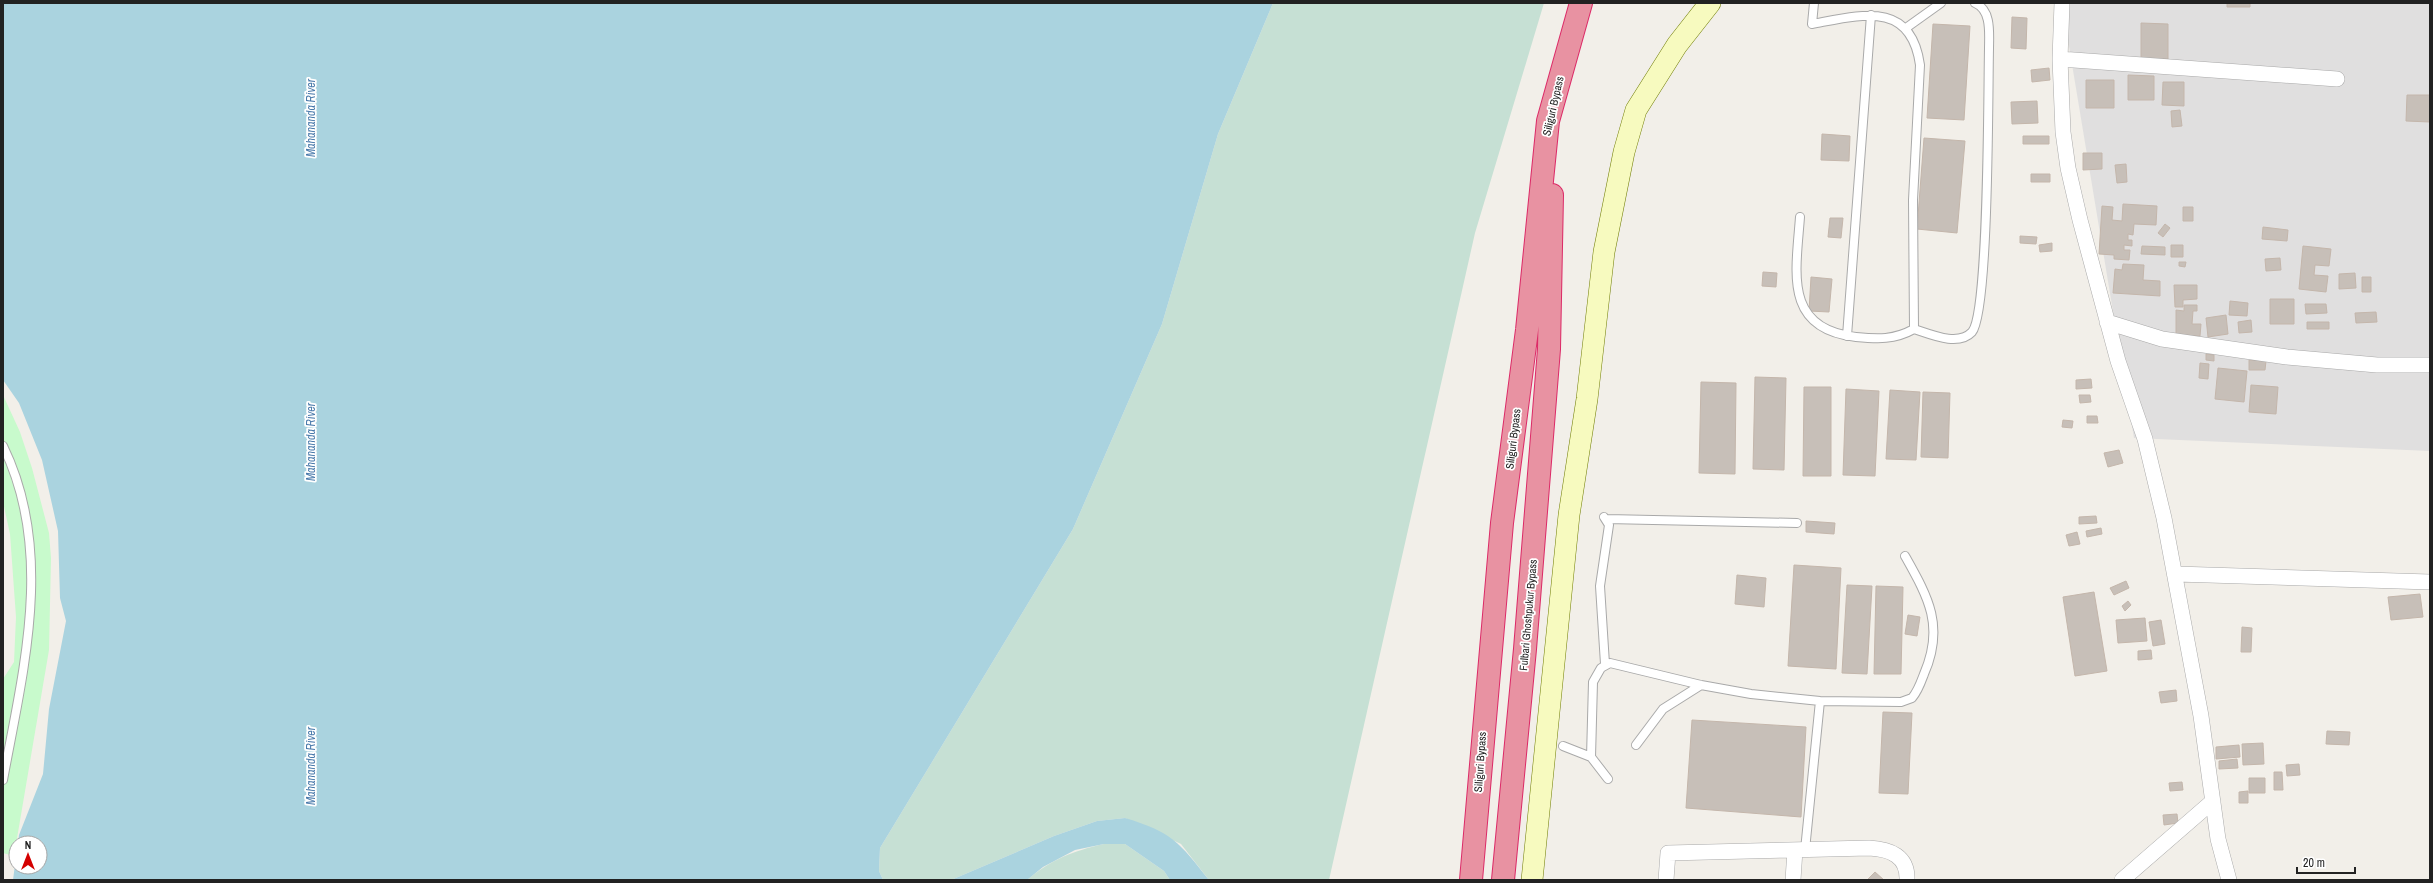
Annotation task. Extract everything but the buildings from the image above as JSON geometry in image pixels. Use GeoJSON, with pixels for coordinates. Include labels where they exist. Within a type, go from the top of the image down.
{"type":"FeatureCollection","features":[{"type":"Feature","properties":{"kind":"highway","name":"Fulbari Ghoshpukur Bypass"},"geometry":{"type":"LineString","coordinates":[[1504,880],[1525,649],[1549,349],[1552,188],[1559,132],[1581,3]]}},
{"type":"Feature","properties":{"kind":"highway","name":"Siliguri Bypass"},"geometry":{"type":"LineString","coordinates":[[1471,880],[1502,524],[1527,330],[1548,121],[1581,3]]}},
{"type":"Feature","properties":{"kind":"main road"},"geometry":{"type":"LineString","coordinates":[[1532,880],[1569,515],[1587,399],[1604,252],[1624,152],[1636,110],[1678,45],[1710,3]]}},
{"type":"Feature","properties":{"kind":"street"},"geometry":{"type":"LineString","coordinates":[[2062,3],[2060,59],[2063,132],[2068,168],[2118,361],[2145,439],[2176,574],[2222,858],[2229,880]]}},
{"type":"Feature","properties":{"kind":"street"},"geometry":{"type":"LineString","coordinates":[[2060,59],[2337,79]]}},
{"type":"Feature","properties":{"kind":"street"},"geometry":{"type":"LineString","coordinates":[[2107,322],[2162,339],[2287,357],[2377,365],[2430,365]]}},
{"type":"Feature","properties":{"kind":"street"},"geometry":{"type":"LineString","coordinates":[[2176,574],[2430,582]]}},
{"type":"Feature","properties":{"kind":"street"},"geometry":{"type":"LineString","coordinates":[[2122,880],[2213,801]]}},
{"type":"Feature","properties":{"kind":"street"},"geometry":{"type":"LineString","coordinates":[[1666,880],[1668,853],[1881,848],[1895,853],[1904,863],[1907,880]]}},
{"type":"Feature","properties":{"kind":"street"},"geometry":{"type":"LineString","coordinates":[[1793,880],[1800,850]]}},
{"type":"Feature","properties":{"kind":"lane"},"geometry":{"type":"LineString","coordinates":[[1814,3],[1812,24],[1871,15],[1887,16],[1898,20],[1906,28],[1916,43],[1920,65],[1913,200],[1914,329]]}},
{"type":"Feature","properties":{"kind":"lane"},"geometry":{"type":"LineString","coordinates":[[1906,28],[1941,3]]}},
{"type":"Feature","properties":{"kind":"lane"},"geometry":{"type":"LineString","coordinates":[[1800,217],[1796,276],[1802,307],[1809,317],[1821,326],[1833,333],[1847,336],[1890,339],[1914,329],[1938,337],[1964,337],[1972,332],[1979,316],[1984,254],[1990,49],[1988,20],[1985,10],[1975,3]]}},
{"type":"Feature","properties":{"kind":"lane"},"geometry":{"type":"LineString","coordinates":[[1847,336],[1871,15]]}},
{"type":"Feature","properties":{"kind":"lane"},"geometry":{"type":"LineString","coordinates":[[3,446],[22,502],[31,554],[32,602],[27,650],[3,780]]}},
{"type":"Feature","properties":{"kind":"lane"},"geometry":{"type":"LineString","coordinates":[[1591,758],[1593,682],[1596,674],[1605,664],[1600,586],[1609,530],[1606,518],[1796,523]]}},
{"type":"Feature","properties":{"kind":"lane"},"geometry":{"type":"LineString","coordinates":[[1605,664],[1617,664],[1702,685],[1820,701],[1908,701],[1916,694],[1930,659],[1934,626],[1926,594],[1905,556]]}},
{"type":"Feature","properties":{"kind":"lane"},"geometry":{"type":"LineString","coordinates":[[1636,745],[1663,709],[1702,685]]}},
{"type":"Feature","properties":{"kind":"lane"},"geometry":{"type":"LineString","coordinates":[[1800,850],[1820,701]]}},
{"type":"Feature","properties":{"kind":"lane"},"geometry":{"type":"LineString","coordinates":[[1563,746],[1591,758],[1608,779]]}},
{"type":"Feature","properties":{"kind":"shaded area"},"geometry":{"type":"Polygon","coordinates":[[[2066,3],[2430,3],[2430,451],[2134,438],[2066,28],[2066,3]]]}},
{"type":"Feature","properties":{"kind":"green space"},"geometry":{"type":"Polygon","coordinates":[[[1273,3],[1544,3],[1475,233],[1329,880],[1209,880],[1181,844],[1125,818],[1097,821],[1054,836],[951,880],[883,880],[879,871],[880,848],[1073,529],[1162,324],[1218,134],[1273,3]]]}},
{"type":"Feature","properties":{"kind":"green space"},"geometry":{"type":"Polygon","coordinates":[[[3,395],[20,432],[32,468],[49,533],[51,558],[49,650],[18,835],[8,835],[8,854],[3,853],[3,679],[14,662],[16,617],[10,534],[3,502],[3,395]]]}},
{"type":"Feature","properties":{"kind":"green space"},"geometry":{"type":"Polygon","coordinates":[[[1104,844],[1125,844],[1164,871],[1170,880],[1027,880],[1054,861],[1073,853],[1104,844]]]}},
{"type":"Feature","properties":{"kind":"water","name":"Mahananda River"},"geometry":{"type":"Polygon","coordinates":[[[3,3],[1273,3],[1218,134],[1162,324],[1073,529],[880,848],[879,871],[883,880],[13,880],[14,875],[48,875],[48,835],[19,835],[43,774],[49,709],[66,621],[60,598],[58,531],[42,460],[19,403],[3,380],[3,3]]]}},
{"type":"Feature","properties":{"kind":"water"},"geometry":{"type":"Polygon","coordinates":[[[1125,818],[1154,828],[1173,840],[1182,847],[1209,880],[1170,880],[1164,871],[1125,844],[1104,844],[1075,850],[1043,867],[1027,880],[951,880],[1054,836],[1097,821],[1125,818]]]}}]}
